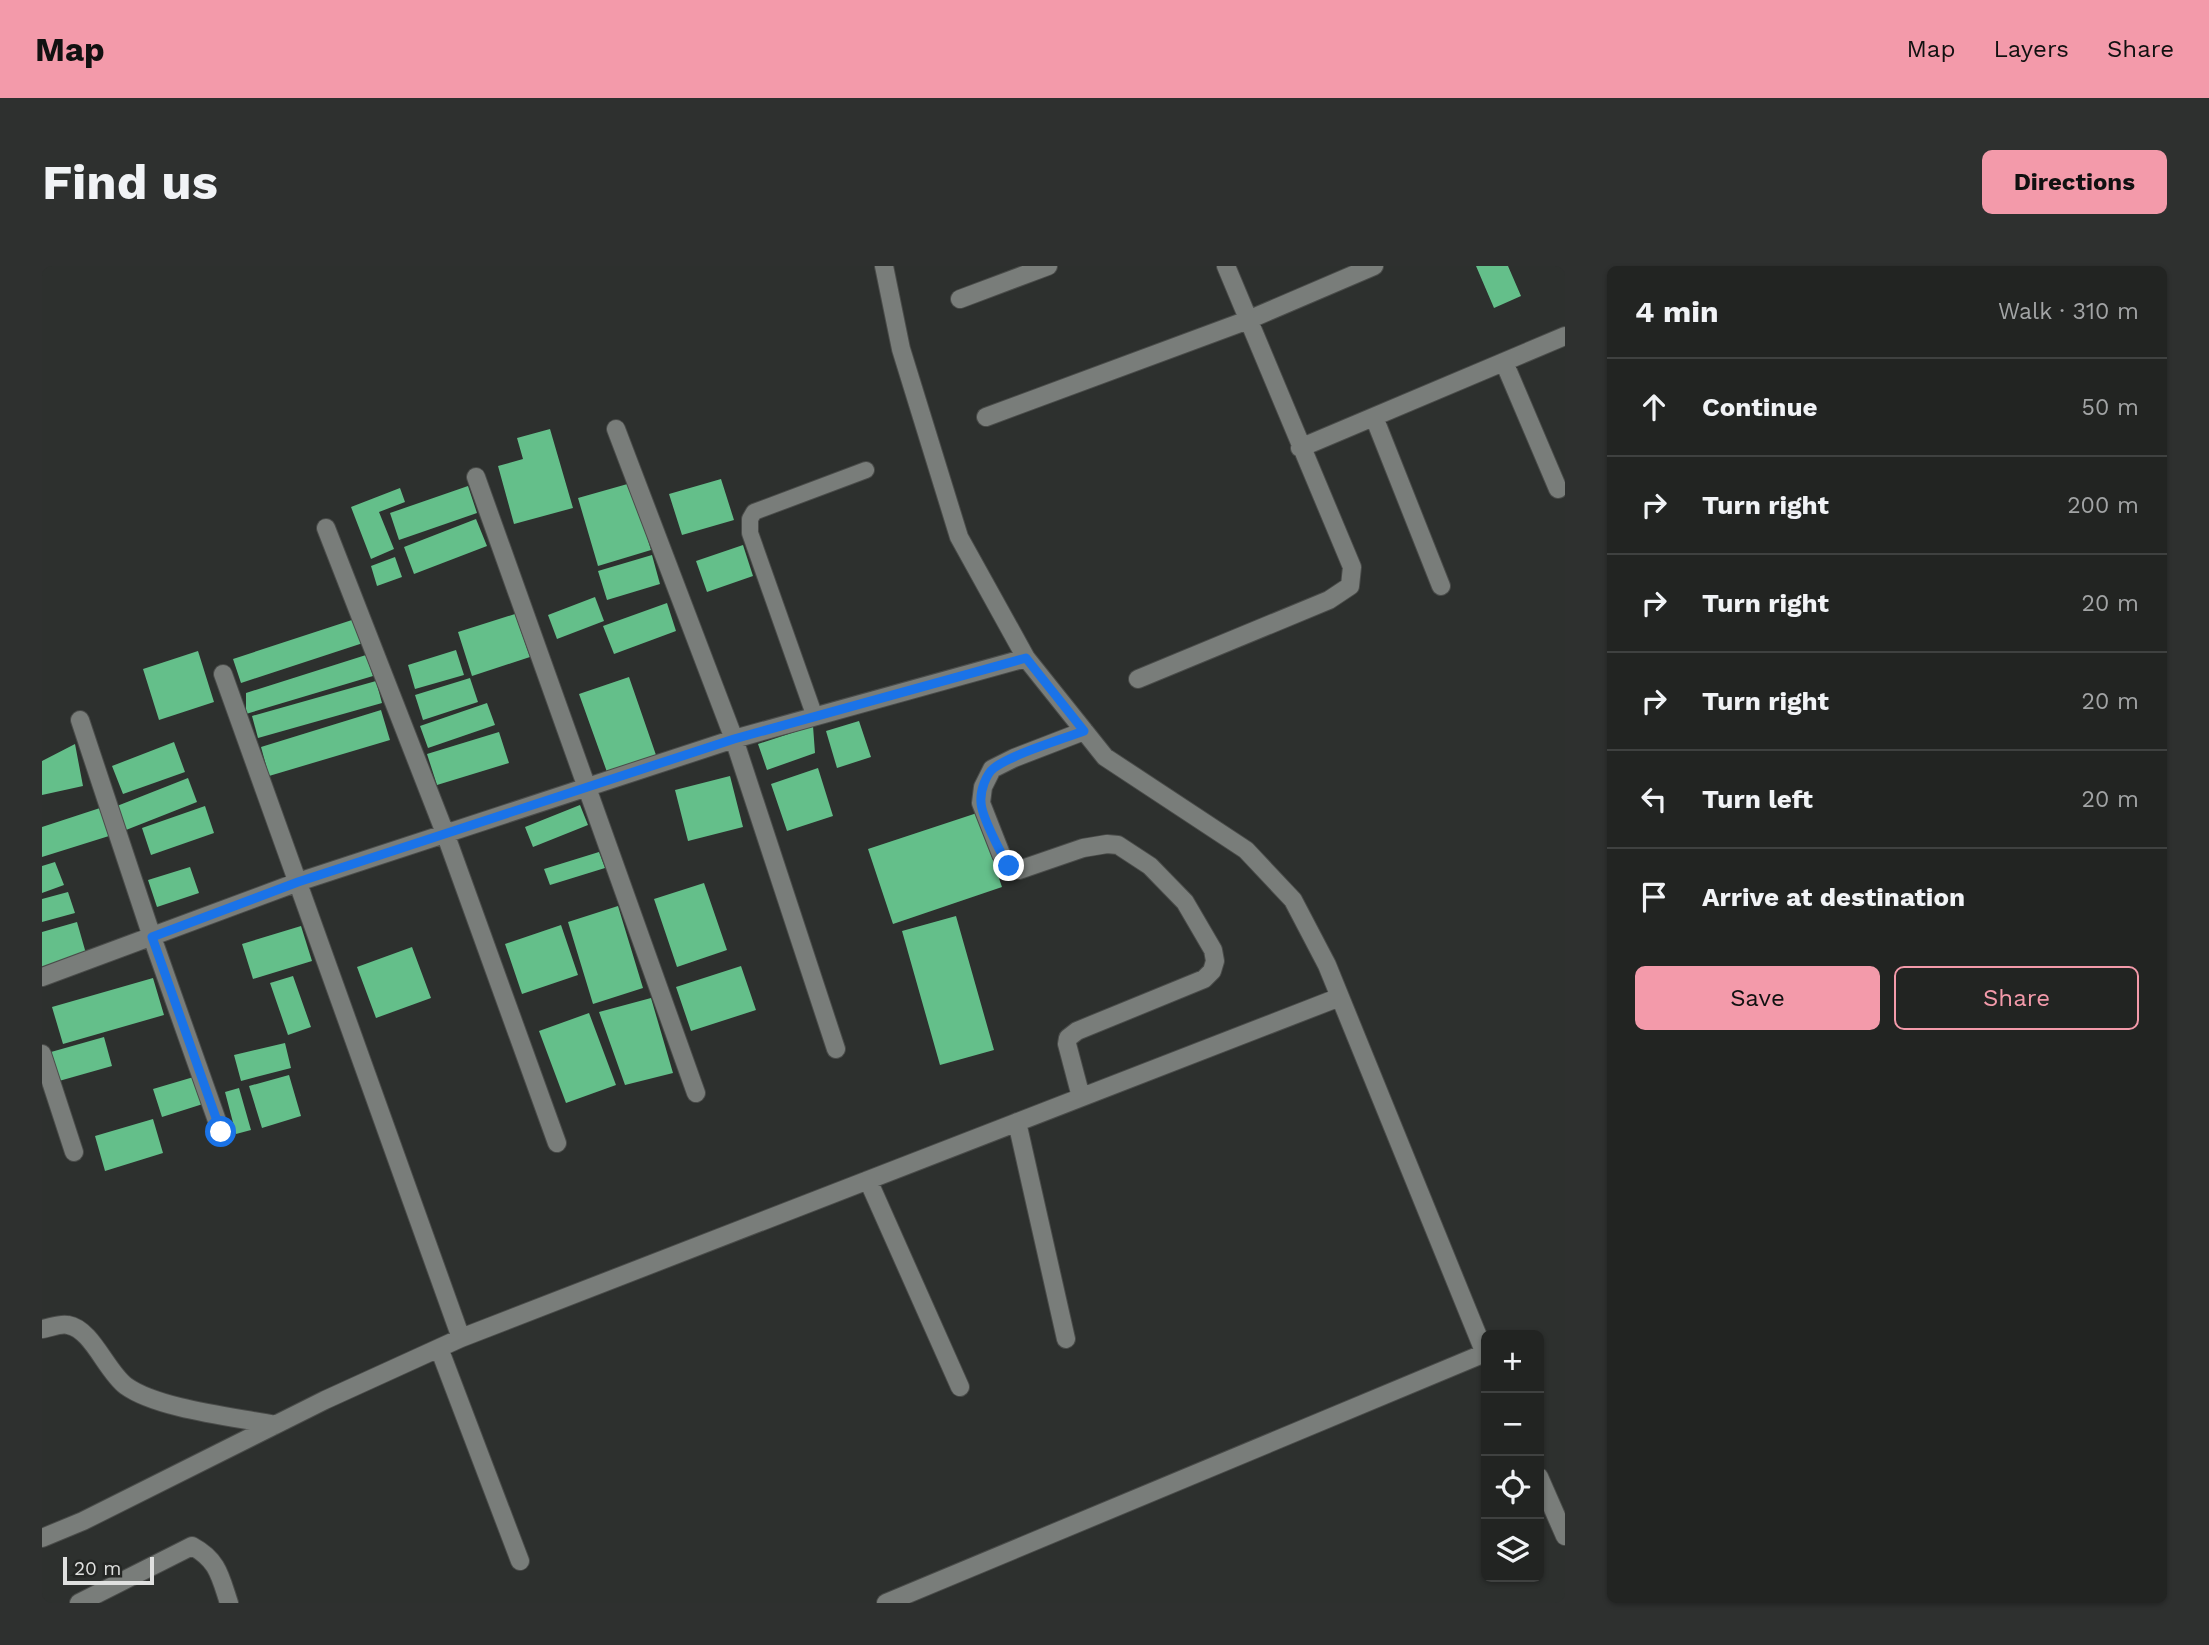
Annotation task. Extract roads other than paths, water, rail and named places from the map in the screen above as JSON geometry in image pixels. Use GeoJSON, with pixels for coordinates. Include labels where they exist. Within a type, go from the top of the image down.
{"type":"FeatureCollection","features":[{"type":"Feature","properties":{"kind":"street"},"geometry":{"type":"LineString","coordinates":[[884,266],[901,349],[959,537],[1026,658],[1105,757],[1246,850],[1293,900],[1327,965],[1481,1342]]}},
{"type":"Feature","properties":{"kind":"street"},"geometry":{"type":"LineString","coordinates":[[960,299],[1048,266]]}},
{"type":"Feature","properties":{"kind":"street"},"geometry":{"type":"LineString","coordinates":[[1138,679],[1329,600],[1350,586],[1352,568],[1226,266]]}},
{"type":"Feature","properties":{"kind":"street"},"geometry":{"type":"LineString","coordinates":[[986,417],[1248,320],[1374,266]]}},
{"type":"Feature","properties":{"kind":"street"},"geometry":{"type":"LineString","coordinates":[[1300,448],[1565,336]]}},
{"type":"Feature","properties":{"kind":"street"},"geometry":{"type":"LineString","coordinates":[[1504,362],[1558,489]]}},
{"type":"Feature","properties":{"kind":"street"},"geometry":{"type":"LineString","coordinates":[[1374,417],[1441,586]]}},
{"type":"Feature","properties":{"kind":"street"},"geometry":{"type":"LineString","coordinates":[[616,429],[734,739],[836,1049]]}},
{"type":"Feature","properties":{"kind":"street"},"geometry":{"type":"LineString","coordinates":[[476,477],[696,1093]]}},
{"type":"Feature","properties":{"kind":"street"},"geometry":{"type":"LineString","coordinates":[[326,528],[445,834],[557,1143]]}},
{"type":"Feature","properties":{"kind":"street"},"geometry":{"type":"LineString","coordinates":[[42,977],[298,882],[734,739],[1026,658]]}},
{"type":"Feature","properties":{"kind":"street"},"geometry":{"type":"LineString","coordinates":[[223,674],[461,1338]]}},
{"type":"Feature","properties":{"kind":"street"},"geometry":{"type":"LineString","coordinates":[[80,720],[152,937],[221,1132]]}},
{"type":"Feature","properties":{"kind":"street"},"geometry":{"type":"LineString","coordinates":[[1081,1097],[1067,1044],[1068,1038],[1077,1031],[1204,979],[1212,971],[1215,961],[1213,950],[1185,902],[1150,866],[1118,845],[1083,848],[1020,870],[1009,866],[1001,854],[981,803],[983,787],[992,769],[1084,731]]}},
{"type":"Feature","properties":{"kind":"street"},"geometry":{"type":"LineString","coordinates":[[42,1538],[83,1521],[275,1424],[461,1338],[1340,997]]}},
{"type":"Feature","properties":{"kind":"street"},"geometry":{"type":"LineString","coordinates":[[42,1054],[75,1152]]}},
{"type":"Feature","properties":{"kind":"street"},"geometry":{"type":"LineString","coordinates":[[1017,1122],[1066,1339]]}},
{"type":"Feature","properties":{"kind":"street"},"geometry":{"type":"LineString","coordinates":[[868,1180],[961,1387]]}},
{"type":"Feature","properties":{"kind":"street"},"geometry":{"type":"LineString","coordinates":[[42,1329],[66,1324],[80,1329],[116,1377],[128,1387],[157,1401],[275,1424]]}},
{"type":"Feature","properties":{"kind":"street"},"geometry":{"type":"LineString","coordinates":[[439,1348],[520,1561]]}},
{"type":"Feature","properties":{"kind":"street"},"geometry":{"type":"LineString","coordinates":[[886,1603],[1481,1356]]}},
{"type":"Feature","properties":{"kind":"street"},"geometry":{"type":"LineString","coordinates":[[1544,1488],[1565,1536]]}},
{"type":"Feature","properties":{"kind":"street"},"geometry":{"type":"LineString","coordinates":[[79,1603],[192,1546],[206,1554],[218,1569],[229,1603]]}},
{"type":"Feature","properties":{"kind":"lane"},"geometry":{"type":"LineString","coordinates":[[815,717],[750,533],[750,519],[754,512],[866,470]]}}]}
